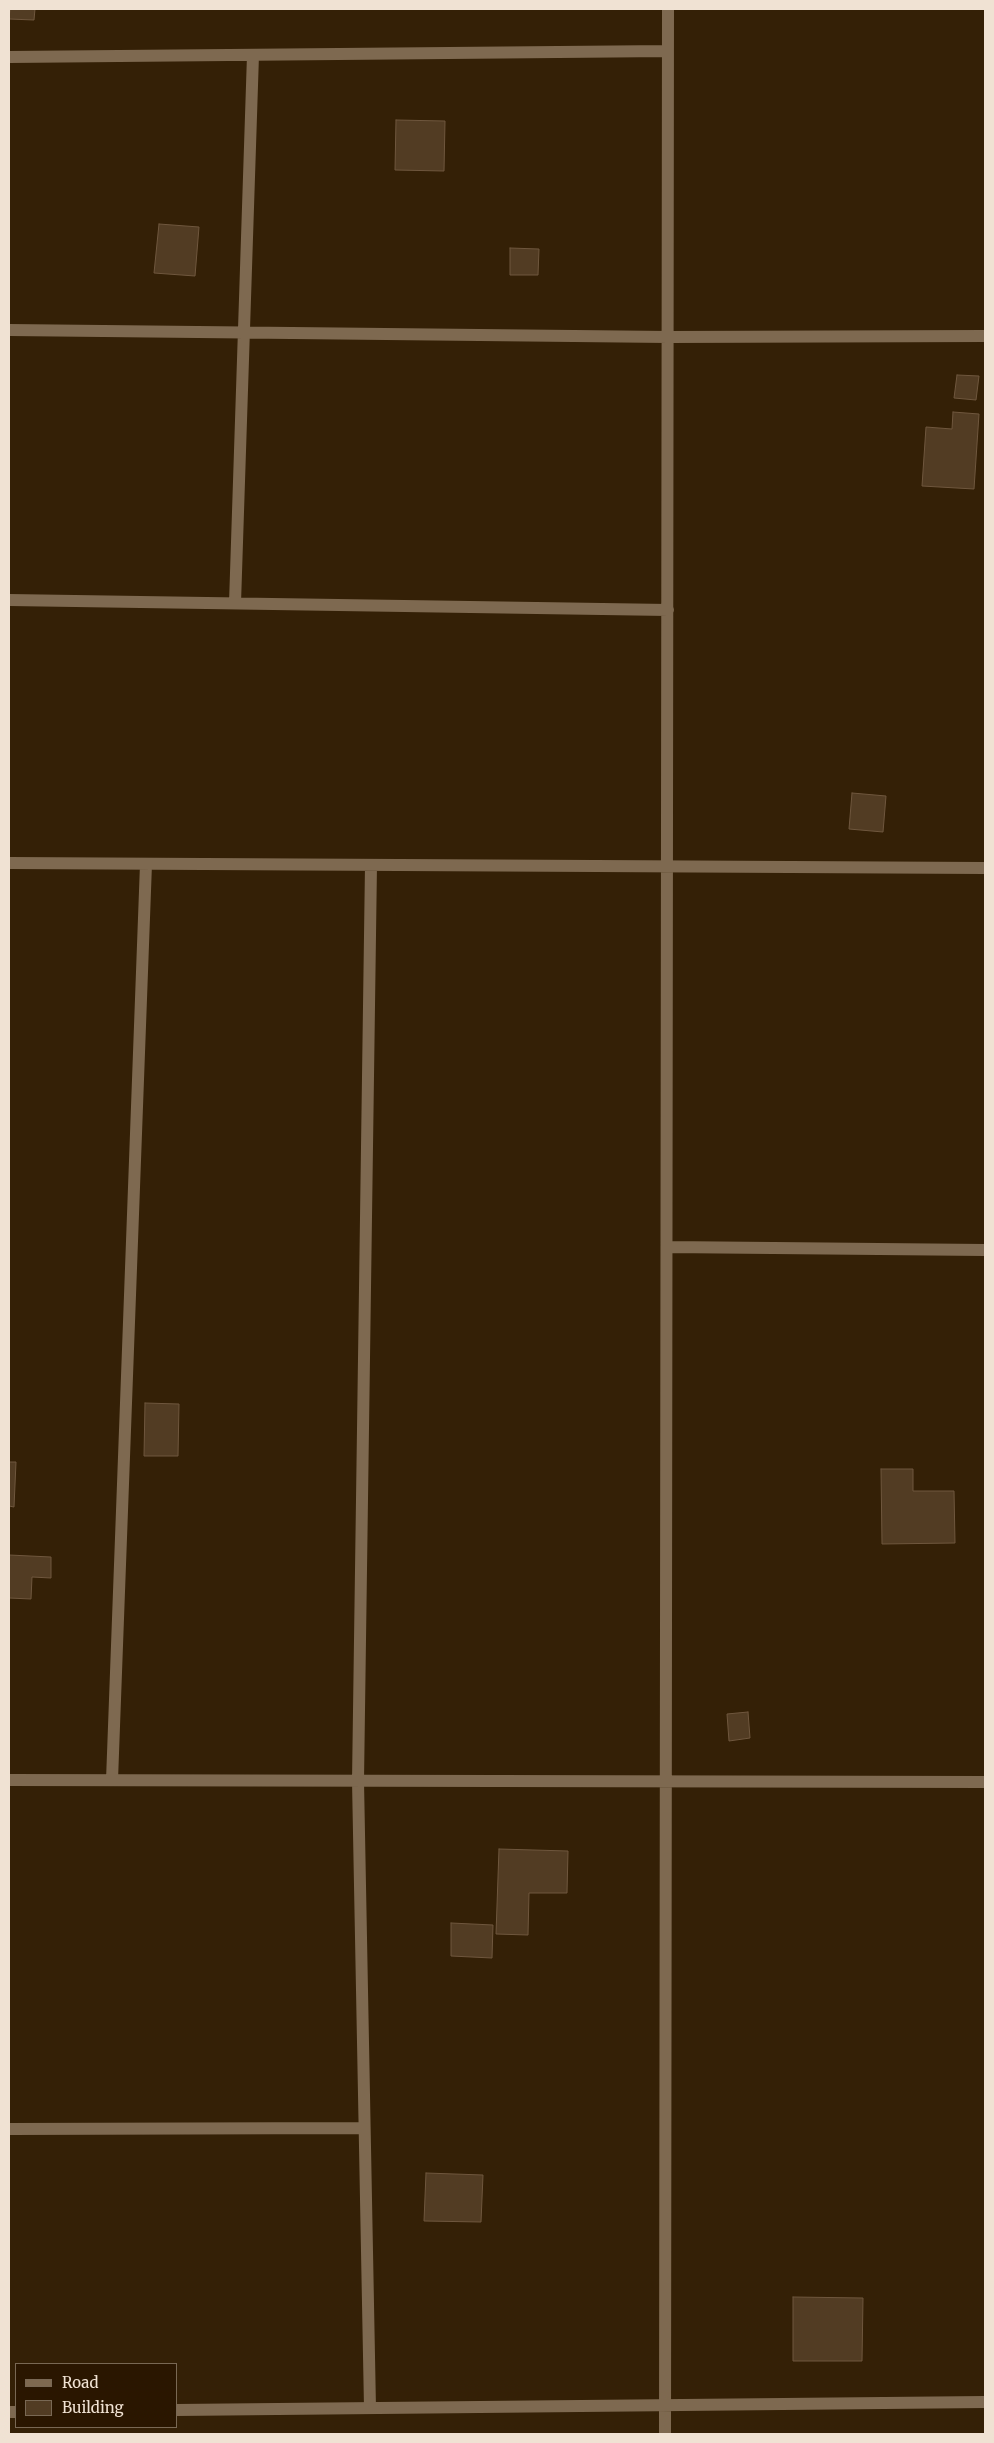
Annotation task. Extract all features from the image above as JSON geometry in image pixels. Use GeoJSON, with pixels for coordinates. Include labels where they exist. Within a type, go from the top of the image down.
{"type":"FeatureCollection","features":[{"type":"Feature","properties":{"kind":"street"},"geometry":{"type":"LineString","coordinates":[[665,2434],[668,9]]}},
{"type":"Feature","properties":{"kind":"street"},"geometry":{"type":"LineString","coordinates":[[9,57],[668,51]]}},
{"type":"Feature","properties":{"kind":"street"},"geometry":{"type":"LineString","coordinates":[[235,603],[253,55]]}},
{"type":"Feature","properties":{"kind":"street"},"geometry":{"type":"LineString","coordinates":[[9,330],[668,337],[985,336]]}},
{"type":"Feature","properties":{"kind":"street"},"geometry":{"type":"LineString","coordinates":[[9,600],[668,610]]}},
{"type":"Feature","properties":{"kind":"street"},"geometry":{"type":"LineString","coordinates":[[9,863],[985,868]]}},
{"type":"Feature","properties":{"kind":"street"},"geometry":{"type":"LineString","coordinates":[[112,1780],[146,864]]}},
{"type":"Feature","properties":{"kind":"street"},"geometry":{"type":"LineString","coordinates":[[370,2408],[358,1781],[371,865]]}},
{"type":"Feature","properties":{"kind":"street"},"geometry":{"type":"LineString","coordinates":[[667,1247],[985,1250]]}},
{"type":"Feature","properties":{"kind":"street"},"geometry":{"type":"LineString","coordinates":[[9,1780],[985,1782]]}},
{"type":"Feature","properties":{"kind":"street"},"geometry":{"type":"LineString","coordinates":[[9,2129],[364,2128]]}},
{"type":"Feature","properties":{"kind":"street"},"geometry":{"type":"LineString","coordinates":[[178,2410],[985,2402]]}},
{"type":"Feature","properties":{"kind":"building"},"geometry":{"type":"Polygon","coordinates":[[[10,9],[35,9],[34,20],[9,19],[10,9]]]}},
{"type":"Feature","properties":{"kind":"building"},"geometry":{"type":"Polygon","coordinates":[[[396,120],[445,121],[444,171],[395,170],[396,120]]]}},
{"type":"Feature","properties":{"kind":"building"},"geometry":{"type":"Polygon","coordinates":[[[159,224],[199,227],[195,276],[154,273],[159,224]]]}},
{"type":"Feature","properties":{"kind":"building"},"geometry":{"type":"Polygon","coordinates":[[[510,248],[539,249],[538,275],[510,275],[510,248]]]}},
{"type":"Feature","properties":{"kind":"building"},"geometry":{"type":"Polygon","coordinates":[[[957,375],[979,376],[976,400],[954,398],[957,375]]]}},
{"type":"Feature","properties":{"kind":"building"},"geometry":{"type":"Polygon","coordinates":[[[953,412],[979,414],[974,489],[922,486],[926,427],[952,429],[953,412]]]}},
{"type":"Feature","properties":{"kind":"building"},"geometry":{"type":"Polygon","coordinates":[[[852,793],[886,796],[883,832],[849,829],[852,793]]]}},
{"type":"Feature","properties":{"kind":"building"},"geometry":{"type":"Polygon","coordinates":[[[145,1403],[179,1404],[178,1456],[144,1456],[145,1403]]]}},
{"type":"Feature","properties":{"kind":"building"},"geometry":{"type":"Polygon","coordinates":[[[9,1462],[16,1462],[14,1507],[9,1506],[9,1462]]]}},
{"type":"Feature","properties":{"kind":"building"},"geometry":{"type":"Polygon","coordinates":[[[881,1469],[913,1469],[913,1491],[954,1491],[955,1543],[882,1544],[881,1469]]]}},
{"type":"Feature","properties":{"kind":"building"},"geometry":{"type":"Polygon","coordinates":[[[9,1555],[51,1557],[51,1578],[32,1577],[31,1599],[9,1598],[9,1555]]]}},
{"type":"Feature","properties":{"kind":"building"},"geometry":{"type":"Polygon","coordinates":[[[748,1712],[750,1738],[729,1741],[727,1714],[748,1712]]]}},
{"type":"Feature","properties":{"kind":"building"},"geometry":{"type":"Polygon","coordinates":[[[499,1849],[568,1851],[567,1893],[529,1893],[528,1935],[496,1934],[499,1849]]]}},
{"type":"Feature","properties":{"kind":"building"},"geometry":{"type":"Polygon","coordinates":[[[451,1923],[493,1925],[492,1958],[451,1956],[451,1923]]]}},
{"type":"Feature","properties":{"kind":"building"},"geometry":{"type":"Polygon","coordinates":[[[426,2173],[483,2175],[481,2222],[424,2221],[426,2173]]]}},
{"type":"Feature","properties":{"kind":"building"},"geometry":{"type":"Polygon","coordinates":[[[793,2297],[863,2298],[862,2361],[793,2361],[793,2297]]]}}]}
